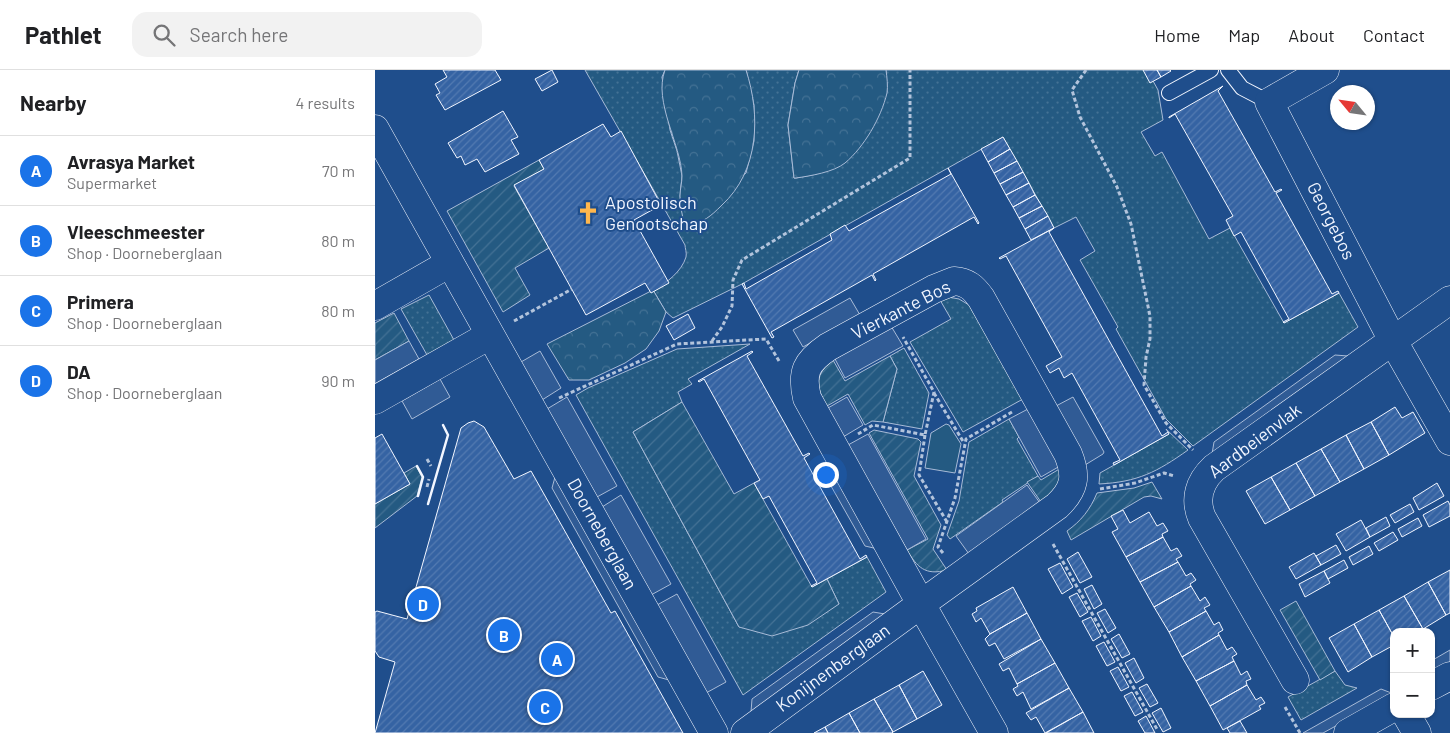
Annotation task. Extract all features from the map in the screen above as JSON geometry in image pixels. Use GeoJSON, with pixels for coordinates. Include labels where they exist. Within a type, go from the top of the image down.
{"type":"FeatureCollection","features":[{"type":"Feature","properties":{"kind":"street"},"geometry":{"type":"LineString","coordinates":[[1269,102],[1325,70]]}},
{"type":"Feature","properties":{"kind":"street","name":"Georgebos"},"geometry":{"type":"LineString","coordinates":[[1269,102],[1393,341],[1450,441]]}},
{"type":"Feature","properties":{"kind":"street","name":"Doorneberglaan"},"geometry":{"type":"LineString","coordinates":[[375,129],[714,733]]}},
{"type":"Feature","properties":{"kind":"street"},"geometry":{"type":"LineString","coordinates":[[375,306],[450,263]]}},
{"type":"Feature","properties":{"kind":"street","name":"Vierkante Bos"},"geometry":{"type":"LineString","coordinates":[[994,733],[807,398],[804,373],[817,354],[934,288],[954,281],[965,282],[975,289],[981,298],[1068,454],[1073,469],[1072,485]]}},
{"type":"Feature","properties":{"kind":"street"},"geometry":{"type":"LineString","coordinates":[[1393,341],[1450,300]]}},
{"type":"Feature","properties":{"kind":"street"},"geometry":{"type":"LineString","coordinates":[[375,400],[490,335]]}},
{"type":"Feature","properties":{"kind":"street","name":"Aardbeienvlak"},"geometry":{"type":"LineString","coordinates":[[1295,680],[1202,518],[1198,508],[1198,496],[1207,477],[1393,341]]}},
{"type":"Feature","properties":{"kind":"street"},"geometry":{"type":"LineString","coordinates":[[921,604],[1039,519],[1069,494],[1072,485]]}},
{"type":"Feature","properties":{"kind":"street","name":"Konijnenberglaan"},"geometry":{"type":"LineString","coordinates":[[745,733],[921,604]]}},
{"type":"Feature","properties":{"kind":"street"},"geometry":{"type":"LineString","coordinates":[[1435,684],[1450,676]]}},
{"type":"Feature","properties":{"kind":"street"},"geometry":{"type":"LineString","coordinates":[[1348,733],[1390,709]]}},
{"type":"Feature","properties":{"kind":"street"},"geometry":{"type":"LineString","coordinates":[[1408,718],[1417,733]]}},
{"type":"Feature","properties":{"kind":"lane"},"geometry":{"type":"LineString","coordinates":[[1169,93],[1211,70]]}},
{"type":"Feature","properties":{"kind":"lane"},"geometry":{"type":"LineString","coordinates":[[1228,70],[1242,88],[1269,102]]}},
{"type":"Feature","properties":{"kind":"path"},"geometry":{"type":"LineString","coordinates":[[712,341],[722,327],[732,306],[733,280],[742,260],[910,158],[910,70]]}},
{"type":"Feature","properties":{"kind":"path"},"geometry":{"type":"LineString","coordinates":[[1086,70],[1072,90],[1076,108],[1117,186],[1131,224],[1148,303],[1151,326],[1144,385],[1166,423],[1207,477]]}},
{"type":"Feature","properties":{"kind":"path"},"geometry":{"type":"LineString","coordinates":[[490,335],[572,289]]}},
{"type":"Feature","properties":{"kind":"path"},"geometry":{"type":"LineString","coordinates":[[890,314],[965,444]]}},
{"type":"Feature","properties":{"kind":"path"},"geometry":{"type":"LineString","coordinates":[[533,410],[677,344],[765,340]]}},
{"type":"Feature","properties":{"kind":"path"},"geometry":{"type":"LineString","coordinates":[[934,392],[919,475],[947,522]]}},
{"type":"Feature","properties":{"kind":"path"},"geometry":{"type":"LineString","coordinates":[[959,576],[939,547],[955,498],[965,439],[1037,398]]}},
{"type":"Feature","properties":{"kind":"path"},"geometry":{"type":"LineString","coordinates":[[834,448],[873,425],[925,435]]}},
{"type":"Feature","properties":{"kind":"path"},"geometry":{"type":"LineString","coordinates":[[427,459],[431,466]]}},
{"type":"Feature","properties":{"kind":"path"},"geometry":{"type":"LineString","coordinates":[[1072,485],[1098,489],[1115,487],[1135,484],[1164,473],[1207,477]]}},
{"type":"Feature","properties":{"kind":"path"},"geometry":{"type":"LineString","coordinates":[[427,486],[429,479]]}},
{"type":"Feature","properties":{"kind":"path"},"geometry":{"type":"LineString","coordinates":[[1039,519],[1158,731]]}},
{"type":"Feature","properties":{"kind":"green space"},"geometry":{"type":"Polygon","coordinates":[[[585,70],[665,70],[662,77],[670,130],[682,176],[680,196],[684,223],[746,173],[754,141],[754,105],[746,70],[799,70],[788,125],[794,178],[796,178],[817,174],[887,92],[886,70],[1147,70],[1158,90],[1163,120],[1141,132],[1155,156],[1162,152],[1209,239],[1230,228],[1284,323],[1339,293],[1358,327],[1193,446],[1166,419],[1116,329],[1118,327],[1080,260],[1095,251],[1076,217],[1054,228],[1003,137],[742,284],[673,318],[666,312],[653,290],[668,281],[681,267],[686,257],[685,245],[585,70]]]}},
{"type":"Feature","properties":{"kind":"green space"},"geometry":{"type":"Polygon","coordinates":[[[665,70],[746,70],[754,106],[753,142],[750,159],[743,176],[734,191],[714,213],[698,223],[687,226],[684,223],[680,203],[682,176],[680,164],[662,96],[662,82],[665,70]]]}},
{"type":"Feature","properties":{"kind":"green space"},"geometry":{"type":"Polygon","coordinates":[[[799,70],[886,70],[887,93],[876,122],[859,149],[845,163],[835,169],[815,175],[794,178],[788,125],[799,70]]]}},
{"type":"Feature","properties":{"kind":"green space"},"geometry":{"type":"Polygon","coordinates":[[[539,160],[544,169],[514,186],[549,248],[515,268],[530,295],[503,312],[447,211],[539,160]]]}},
{"type":"Feature","properties":{"kind":"green space"},"geometry":{"type":"Polygon","coordinates":[[[653,290],[666,312],[659,331],[646,349],[625,363],[589,380],[569,380],[547,344],[653,290]]]}},
{"type":"Feature","properties":{"kind":"green space"},"geometry":{"type":"Polygon","coordinates":[[[429,295],[454,340],[427,355],[401,309],[429,295]]]}},
{"type":"Feature","properties":{"kind":"green space"},"geometry":{"type":"Polygon","coordinates":[[[948,297],[959,299],[969,305],[1023,399],[963,432],[910,342],[951,319],[940,300],[948,297]]]}},
{"type":"Feature","properties":{"kind":"green space"},"geometry":{"type":"Polygon","coordinates":[[[394,313],[409,341],[375,360],[375,323],[394,313]]]}},
{"type":"Feature","properties":{"kind":"green space"},"geometry":{"type":"Polygon","coordinates":[[[750,344],[688,379],[692,384],[678,392],[682,402],[633,432],[739,627],[839,604],[827,579],[867,557],[886,592],[743,695],[576,395],[677,349],[750,344]]]}},
{"type":"Feature","properties":{"kind":"green space"},"geometry":{"type":"Polygon","coordinates":[[[904,348],[929,393],[922,429],[883,422],[897,369],[890,356],[904,348]]]}},
{"type":"Feature","properties":{"kind":"green space"},"geometry":{"type":"Polygon","coordinates":[[[890,356],[897,369],[883,422],[872,421],[865,425],[848,394],[827,406],[820,392],[819,381],[823,370],[833,360],[845,381],[890,356]]]}},
{"type":"Feature","properties":{"kind":"green space"},"geometry":{"type":"Polygon","coordinates":[[[682,402],[734,494],[754,483],[812,587],[827,579],[839,604],[808,625],[772,636],[739,627],[633,432],[682,402]]]}},
{"type":"Feature","properties":{"kind":"green space"},"geometry":{"type":"Polygon","coordinates":[[[1009,419],[1019,437],[1017,439],[1038,476],[950,539],[947,535],[959,501],[969,442],[1009,419]]]}},
{"type":"Feature","properties":{"kind":"green space"},"geometry":{"type":"Polygon","coordinates":[[[946,424],[949,425],[961,444],[955,473],[925,468],[931,433],[946,424]]]}},
{"type":"Feature","properties":{"kind":"green space"},"geometry":{"type":"Polygon","coordinates":[[[1166,429],[1188,450],[1157,470],[1125,481],[1099,484],[1100,473],[1169,434],[1166,429]]]}},
{"type":"Feature","properties":{"kind":"green space"},"geometry":{"type":"Polygon","coordinates":[[[874,430],[918,439],[921,442],[914,476],[941,525],[933,549],[947,570],[933,572],[923,569],[914,561],[907,550],[928,539],[869,433],[874,430]]]}},
{"type":"Feature","properties":{"kind":"green space"},"geometry":{"type":"Polygon","coordinates":[[[416,466],[422,477],[417,496],[375,528],[375,504],[410,484],[404,473],[416,466]]]}},
{"type":"Feature","properties":{"kind":"green space"},"geometry":{"type":"Polygon","coordinates":[[[1061,468],[1059,485],[1041,502],[1027,482],[1038,476],[1041,480],[1061,468]]]}},
{"type":"Feature","properties":{"kind":"green space"},"geometry":{"type":"Polygon","coordinates":[[[1152,482],[1162,499],[1151,496],[1144,497],[1071,540],[1067,531],[1085,515],[1097,493],[1134,488],[1152,482]]]}},
{"type":"Feature","properties":{"kind":"green space"},"geometry":{"type":"Polygon","coordinates":[[[1296,601],[1335,671],[1320,680],[1280,610],[1296,601]]]}},
{"type":"Feature","properties":{"kind":"green space"},"geometry":{"type":"Polygon","coordinates":[[[1335,671],[1345,685],[1357,688],[1301,720],[1288,697],[1335,671]]]}},
{"type":"Feature","properties":{"kind":"shaded area"},"geometry":{"type":"Polygon","coordinates":[[[850,298],[860,315],[803,347],[793,330],[850,298]]]}},
{"type":"Feature","properties":{"kind":"shaded area"},"geometry":{"type":"Polygon","coordinates":[[[891,326],[903,346],[845,378],[835,359],[891,326]]]}},
{"type":"Feature","properties":{"kind":"shaded area"},"geometry":{"type":"Polygon","coordinates":[[[409,341],[419,359],[375,384],[375,360],[409,341]]]}},
{"type":"Feature","properties":{"kind":"shaded area"},"geometry":{"type":"Polygon","coordinates":[[[540,351],[561,388],[542,400],[521,362],[540,351]]]}},
{"type":"Feature","properties":{"kind":"shaded area"},"geometry":{"type":"Polygon","coordinates":[[[1335,355],[1348,356],[1212,454],[1214,442],[1335,355]]]}},
{"type":"Feature","properties":{"kind":"shaded area"},"geometry":{"type":"Polygon","coordinates":[[[440,379],[450,397],[412,419],[402,401],[440,379]]]}},
{"type":"Feature","properties":{"kind":"shaded area"},"geometry":{"type":"Polygon","coordinates":[[[567,397],[617,486],[597,497],[547,409],[567,397]]]}},
{"type":"Feature","properties":{"kind":"shaded area"},"geometry":{"type":"Polygon","coordinates":[[[847,397],[863,425],[843,437],[828,408],[847,397]]]}},
{"type":"Feature","properties":{"kind":"shaded area"},"geometry":{"type":"Polygon","coordinates":[[[1073,397],[1104,452],[1085,465],[1056,406],[1073,397]]]}},
{"type":"Feature","properties":{"kind":"shaded area"},"geometry":{"type":"Polygon","coordinates":[[[1028,409],[1060,466],[1041,477],[1009,419],[1028,409]]]}},
{"type":"Feature","properties":{"kind":"shaded area"},"geometry":{"type":"Polygon","coordinates":[[[868,434],[926,539],[907,550],[848,445],[868,434]]]}},
{"type":"Feature","properties":{"kind":"shaded area"},"geometry":{"type":"Polygon","coordinates":[[[831,467],[878,549],[865,546],[827,479],[831,467]]]}},
{"type":"Feature","properties":{"kind":"shaded area"},"geometry":{"type":"Polygon","coordinates":[[[555,477],[669,680],[658,677],[552,488],[555,477]]]}},
{"type":"Feature","properties":{"kind":"shaded area"},"geometry":{"type":"Polygon","coordinates":[[[1027,485],[1040,503],[969,554],[956,536],[1027,485]]]}},
{"type":"Feature","properties":{"kind":"shaded area"},"geometry":{"type":"Polygon","coordinates":[[[621,495],[671,584],[651,595],[602,507],[621,495]]]}},
{"type":"Feature","properties":{"kind":"shaded area"},"geometry":{"type":"Polygon","coordinates":[[[677,594],[726,682],[706,693],[657,605],[677,594]]]}},
{"type":"Feature","properties":{"kind":"shaded area"},"geometry":{"type":"Polygon","coordinates":[[[873,612],[885,614],[751,712],[752,699],[873,612]]]}},
{"type":"Feature","properties":{"kind":"shaded area"},"geometry":{"type":"Polygon","coordinates":[[[1450,650],[1450,662],[1435,670],[1435,659],[1450,650]]]}},
{"type":"Feature","properties":{"kind":"shaded area"},"geometry":{"type":"Polygon","coordinates":[[[1381,689],[1390,692],[1390,696],[1323,733],[1303,733],[1381,689]]]}},
{"type":"Feature","properties":{"kind":"building"},"geometry":{"type":"Polygon","coordinates":[[[443,70],[495,70],[501,80],[445,110],[436,95],[440,93],[435,84],[447,77],[443,70]]]}},
{"type":"Feature","properties":{"kind":"building"},"geometry":{"type":"Polygon","coordinates":[[[552,70],[558,82],[542,91],[535,79],[552,70]]]}},
{"type":"Feature","properties":{"kind":"building"},"geometry":{"type":"Polygon","coordinates":[[[1143,70],[1157,70],[1161,77],[1150,83],[1143,70]]]}},
{"type":"Feature","properties":{"kind":"building"},"geometry":{"type":"Polygon","coordinates":[[[1157,70],[1170,70],[1171,71],[1161,77],[1157,70]]]}},
{"type":"Feature","properties":{"kind":"building"},"geometry":{"type":"Polygon","coordinates":[[[1223,86],[1218,91],[1275,192],[1282,190],[1276,193],[1332,294],[1338,291],[1339,293],[1284,323],[1289,319],[1241,232],[1234,236],[1226,220],[1233,216],[1175,114],[1169,118],[1169,117],[1223,86]]]}},
{"type":"Feature","properties":{"kind":"building"},"geometry":{"type":"Polygon","coordinates":[[[503,111],[518,137],[511,140],[519,154],[485,172],[477,159],[465,165],[461,156],[457,158],[448,143],[503,111]]]}},
{"type":"Feature","properties":{"kind":"building","name":"Apostolisch Genootschap"},"geometry":{"type":"Polygon","coordinates":[[[603,124],[611,137],[621,131],[661,205],[634,220],[669,283],[651,293],[645,283],[586,315],[514,185],[544,169],[539,160],[603,124]]]}},
{"type":"Feature","properties":{"kind":"building"},"geometry":{"type":"Polygon","coordinates":[[[1003,137],[1010,149],[988,162],[981,149],[1003,137]]]}},
{"type":"Feature","properties":{"kind":"building"},"geometry":{"type":"Polygon","coordinates":[[[1010,149],[1017,161],[994,173],[988,162],[1010,149]]]}},
{"type":"Feature","properties":{"kind":"building"},"geometry":{"type":"Polygon","coordinates":[[[1017,161],[1023,172],[1000,184],[994,173],[1017,161]]]}},
{"type":"Feature","properties":{"kind":"building"},"geometry":{"type":"Polygon","coordinates":[[[948,168],[978,224],[974,217],[873,274],[875,281],[872,275],[771,332],[774,337],[772,338],[742,284],[744,283],[746,289],[832,240],[830,234],[845,225],[849,231],[951,174],[948,168]]]}},
{"type":"Feature","properties":{"kind":"building"},"geometry":{"type":"Polygon","coordinates":[[[1023,172],[1029,183],[1006,195],[1000,184],[1023,172]]]}},
{"type":"Feature","properties":{"kind":"building"},"geometry":{"type":"Polygon","coordinates":[[[1029,183],[1035,195],[1013,207],[1006,195],[1029,183]]]}},
{"type":"Feature","properties":{"kind":"building"},"geometry":{"type":"Polygon","coordinates":[[[1035,195],[1042,206],[1019,218],[1013,207],[1035,195]]]}},
{"type":"Feature","properties":{"kind":"building"},"geometry":{"type":"Polygon","coordinates":[[[1042,206],[1048,216],[1025,229],[1019,218],[1042,206]]]}},
{"type":"Feature","properties":{"kind":"building"},"geometry":{"type":"Polygon","coordinates":[[[1048,216],[1054,228],[1031,240],[1025,229],[1048,216]]]}},
{"type":"Feature","properties":{"kind":"building"},"geometry":{"type":"Polygon","coordinates":[[[1054,228],[1049,232],[1162,436],[1168,432],[1169,434],[1114,465],[1113,463],[1120,460],[1072,373],[1064,378],[1059,368],[1050,373],[1046,366],[1062,357],[1006,256],[999,258],[1054,228]]]}},
{"type":"Feature","properties":{"kind":"building"},"geometry":{"type":"Polygon","coordinates":[[[688,314],[695,328],[674,340],[666,326],[688,314]]]}},
{"type":"Feature","properties":{"kind":"building"},"geometry":{"type":"Polygon","coordinates":[[[752,351],[747,356],[803,456],[810,454],[804,458],[860,559],[866,555],[867,557],[812,587],[817,583],[769,496],[763,499],[754,483],[760,480],[704,379],[698,381],[752,351]]]}},
{"type":"Feature","properties":{"kind":"building"},"geometry":{"type":"Polygon","coordinates":[[[1395,407],[1402,418],[1413,412],[1425,433],[1389,455],[1371,422],[1395,407]]]}},
{"type":"Feature","properties":{"kind":"building"},"geometry":{"type":"Polygon","coordinates":[[[474,421],[484,427],[514,479],[531,471],[611,613],[615,611],[683,733],[375,733],[395,662],[379,657],[375,651],[375,612],[407,619],[461,428],[474,421]]]}},
{"type":"Feature","properties":{"kind":"building"},"geometry":{"type":"Polygon","coordinates":[[[1371,422],[1389,455],[1364,469],[1346,435],[1371,422]]]}},
{"type":"Feature","properties":{"kind":"building"},"geometry":{"type":"Polygon","coordinates":[[[382,434],[410,484],[375,504],[375,438],[382,434]]]}},
{"type":"Feature","properties":{"kind":"building"},"geometry":{"type":"Polygon","coordinates":[[[1346,435],[1364,469],[1340,482],[1321,449],[1346,435]]]}},
{"type":"Feature","properties":{"kind":"building"},"geometry":{"type":"Polygon","coordinates":[[[1321,449],[1340,482],[1315,496],[1296,463],[1321,449]]]}},
{"type":"Feature","properties":{"kind":"building"},"geometry":{"type":"Polygon","coordinates":[[[1296,463],[1315,496],[1290,510],[1271,477],[1296,463]]]}},
{"type":"Feature","properties":{"kind":"building"},"geometry":{"type":"Polygon","coordinates":[[[1271,477],[1290,510],[1265,524],[1246,491],[1271,477]]]}},
{"type":"Feature","properties":{"kind":"building"},"geometry":{"type":"Polygon","coordinates":[[[1437,483],[1444,496],[1419,510],[1413,498],[1437,483]]]}},
{"type":"Feature","properties":{"kind":"building"},"geometry":{"type":"Polygon","coordinates":[[[1448,501],[1450,516],[1429,527],[1423,515],[1448,501]]]}},
{"type":"Feature","properties":{"kind":"building"},"geometry":{"type":"Polygon","coordinates":[[[1410,504],[1414,512],[1395,523],[1390,515],[1410,504]]]}},
{"type":"Feature","properties":{"kind":"building"},"geometry":{"type":"Polygon","coordinates":[[[1123,510],[1130,523],[1149,512],[1157,526],[1163,523],[1168,531],[1162,534],[1163,537],[1126,557],[1112,532],[1118,529],[1111,516],[1123,510]]]}},
{"type":"Feature","properties":{"kind":"building"},"geometry":{"type":"Polygon","coordinates":[[[1386,517],[1390,526],[1370,537],[1366,528],[1386,517]]]}},
{"type":"Feature","properties":{"kind":"building"},"geometry":{"type":"Polygon","coordinates":[[[1418,518],[1422,526],[1402,537],[1398,529],[1418,518]]]}},
{"type":"Feature","properties":{"kind":"building"},"geometry":{"type":"Polygon","coordinates":[[[1361,520],[1370,537],[1346,551],[1336,534],[1361,520]]]}},
{"type":"Feature","properties":{"kind":"building"},"geometry":{"type":"Polygon","coordinates":[[[1393,532],[1398,540],[1379,551],[1374,543],[1393,532]]]}},
{"type":"Feature","properties":{"kind":"building"},"geometry":{"type":"Polygon","coordinates":[[[1163,537],[1171,551],[1177,548],[1182,556],[1176,559],[1178,562],[1140,582],[1126,557],[1163,537]]]}},
{"type":"Feature","properties":{"kind":"building"},"geometry":{"type":"Polygon","coordinates":[[[1336,545],[1341,554],[1321,565],[1316,556],[1336,545]]]}},
{"type":"Feature","properties":{"kind":"building"},"geometry":{"type":"Polygon","coordinates":[[[1369,546],[1373,554],[1353,565],[1349,557],[1369,546]]]}},
{"type":"Feature","properties":{"kind":"building"},"geometry":{"type":"Polygon","coordinates":[[[1078,552],[1092,577],[1080,583],[1067,559],[1078,552]]]}},
{"type":"Feature","properties":{"kind":"building"},"geometry":{"type":"Polygon","coordinates":[[[1314,553],[1321,565],[1296,579],[1289,567],[1314,553]]]}},
{"type":"Feature","properties":{"kind":"building"},"geometry":{"type":"Polygon","coordinates":[[[1344,560],[1348,568],[1328,579],[1324,571],[1344,560]]]}},
{"type":"Feature","properties":{"kind":"building"},"geometry":{"type":"Polygon","coordinates":[[[1178,562],[1186,576],[1191,573],[1196,580],[1190,584],[1191,586],[1154,607],[1140,582],[1178,562]]]}},
{"type":"Feature","properties":{"kind":"building"},"geometry":{"type":"Polygon","coordinates":[[[1060,563],[1073,587],[1062,594],[1048,569],[1060,563]]]}},
{"type":"Feature","properties":{"kind":"building"},"geometry":{"type":"Polygon","coordinates":[[[1450,570],[1450,613],[1446,615],[1428,582],[1450,570]]]}},
{"type":"Feature","properties":{"kind":"building"},"geometry":{"type":"Polygon","coordinates":[[[1324,571],[1330,583],[1305,597],[1299,584],[1324,571]]]}},
{"type":"Feature","properties":{"kind":"building"},"geometry":{"type":"Polygon","coordinates":[[[1428,582],[1446,615],[1422,628],[1404,596],[1428,582]]]}},
{"type":"Feature","properties":{"kind":"building"},"geometry":{"type":"Polygon","coordinates":[[[1092,585],[1102,604],[1094,609],[1084,589],[1092,585]]]}},
{"type":"Feature","properties":{"kind":"building"},"geometry":{"type":"Polygon","coordinates":[[[1191,586],[1200,601],[1205,597],[1210,605],[1204,608],[1206,611],[1169,632],[1154,607],[1191,586]]]}},
{"type":"Feature","properties":{"kind":"building"},"geometry":{"type":"Polygon","coordinates":[[[1013,587],[1027,613],[990,634],[981,618],[976,622],[972,614],[977,611],[976,608],[1013,587]]]}},
{"type":"Feature","properties":{"kind":"building"},"geometry":{"type":"Polygon","coordinates":[[[1077,593],[1088,612],[1080,617],[1069,597],[1077,593]]]}},
{"type":"Feature","properties":{"kind":"building"},"geometry":{"type":"Polygon","coordinates":[[[1404,596],[1422,628],[1390,628],[1390,630],[1379,610],[1404,596]]]}},
{"type":"Feature","properties":{"kind":"building"},"geometry":{"type":"Polygon","coordinates":[[[1105,609],[1116,628],[1108,633],[1097,613],[1105,609]]]}},
{"type":"Feature","properties":{"kind":"building"},"geometry":{"type":"Polygon","coordinates":[[[1379,610],[1390,630],[1390,647],[1372,657],[1354,624],[1379,610]]]}},
{"type":"Feature","properties":{"kind":"building"},"geometry":{"type":"Polygon","coordinates":[[[1206,611],[1214,625],[1219,622],[1223,630],[1218,633],[1219,635],[1182,657],[1169,632],[1206,611]]]}},
{"type":"Feature","properties":{"kind":"building"},"geometry":{"type":"Polygon","coordinates":[[[1027,613],[1041,639],[1004,659],[995,643],[989,646],[985,639],[990,634],[1027,613]]]}},
{"type":"Feature","properties":{"kind":"building"},"geometry":{"type":"Polygon","coordinates":[[[1091,617],[1101,636],[1093,641],[1082,621],[1091,617]]]}},
{"type":"Feature","properties":{"kind":"building"},"geometry":{"type":"Polygon","coordinates":[[[1354,624],[1372,657],[1348,672],[1329,638],[1354,624]]]}},
{"type":"Feature","properties":{"kind":"building"},"geometry":{"type":"Polygon","coordinates":[[[1119,634],[1130,654],[1122,658],[1111,639],[1119,634]]]}},
{"type":"Feature","properties":{"kind":"building"},"geometry":{"type":"Polygon","coordinates":[[[1219,635],[1227,650],[1232,647],[1237,654],[1232,657],[1234,661],[1196,681],[1182,657],[1219,635]]]}},
{"type":"Feature","properties":{"kind":"building"},"geometry":{"type":"Polygon","coordinates":[[[1041,639],[1055,663],[1017,684],[1009,668],[1003,671],[999,664],[1041,639]]]}},
{"type":"Feature","properties":{"kind":"building"},"geometry":{"type":"Polygon","coordinates":[[[1104,642],[1115,662],[1107,666],[1096,646],[1104,642]]]}},
{"type":"Feature","properties":{"kind":"building"},"geometry":{"type":"Polygon","coordinates":[[[1134,658],[1144,678],[1136,683],[1125,663],[1134,658]]]}},
{"type":"Feature","properties":{"kind":"building"},"geometry":{"type":"Polygon","coordinates":[[[1234,661],[1241,675],[1247,671],[1251,679],[1246,681],[1247,685],[1210,706],[1196,681],[1234,661]]]}},
{"type":"Feature","properties":{"kind":"building"},"geometry":{"type":"Polygon","coordinates":[[[1055,663],[1069,688],[1031,709],[1023,692],[1017,696],[1013,689],[1018,686],[1017,684],[1055,663]]]}},
{"type":"Feature","properties":{"kind":"building"},"geometry":{"type":"Polygon","coordinates":[[[1118,667],[1129,687],[1121,691],[1110,671],[1118,667]]]}},
{"type":"Feature","properties":{"kind":"building"},"geometry":{"type":"Polygon","coordinates":[[[923,671],[942,705],[917,719],[899,685],[923,671]]]}},
{"type":"Feature","properties":{"kind":"building"},"geometry":{"type":"Polygon","coordinates":[[[1147,684],[1158,703],[1150,707],[1139,688],[1147,684]]]}},
{"type":"Feature","properties":{"kind":"building"},"geometry":{"type":"Polygon","coordinates":[[[899,685],[917,719],[893,732],[874,699],[899,685]]]}},
{"type":"Feature","properties":{"kind":"building"},"geometry":{"type":"Polygon","coordinates":[[[1247,685],[1256,700],[1261,697],[1265,703],[1259,706],[1261,709],[1223,730],[1210,706],[1247,685]]]}},
{"type":"Feature","properties":{"kind":"building"},"geometry":{"type":"Polygon","coordinates":[[[1069,688],[1083,712],[1045,733],[1036,717],[1031,720],[1026,713],[1069,688]]]}},
{"type":"Feature","properties":{"kind":"building"},"geometry":{"type":"Polygon","coordinates":[[[1132,692],[1143,712],[1135,716],[1124,696],[1132,692]]]}},
{"type":"Feature","properties":{"kind":"building"},"geometry":{"type":"Polygon","coordinates":[[[874,699],[892,733],[860,733],[849,713],[874,699]]]}},
{"type":"Feature","properties":{"kind":"building"},"geometry":{"type":"Polygon","coordinates":[[[1161,708],[1171,728],[1163,732],[1152,713],[1161,708]]]}},
{"type":"Feature","properties":{"kind":"building"},"geometry":{"type":"Polygon","coordinates":[[[1083,712],[1094,733],[1046,733],[1083,712]]]}},
{"type":"Feature","properties":{"kind":"building"},"geometry":{"type":"Polygon","coordinates":[[[849,713],[860,733],[828,733],[825,727],[849,713]]]}},
{"type":"Feature","properties":{"kind":"building"},"geometry":{"type":"Polygon","coordinates":[[[1146,716],[1155,733],[1145,733],[1138,721],[1146,716]]]}},
{"type":"Feature","properties":{"kind":"building"},"geometry":{"type":"Polygon","coordinates":[[[1240,721],[1247,733],[1230,733],[1227,728],[1240,721]]]}},
{"type":"Feature","properties":{"kind":"building"},"geometry":{"type":"Polygon","coordinates":[[[825,727],[828,733],[814,733],[825,727]]]}},
{"type":"Feature","properties":{"kind":"wall"},"geometry":{"type":"LineString","coordinates":[[428,504],[448,435],[443,425]]}},
{"type":"Feature","properties":{"kind":"wall"},"geometry":{"type":"LineString","coordinates":[[417,466],[423,477],[418,496]]}},
{"type":"Feature","properties":{"kind":"place","name":"Apostolisch Genootschap"},"geometry":{"type":"Point","coordinates":[588,213]}},
{"type":"Feature","properties":{"kind":"place","name":"DA"},"geometry":{"type":"Point","coordinates":[423,604]}},
{"type":"Feature","properties":{"kind":"place","name":"Vleeschmeester"},"geometry":{"type":"Point","coordinates":[504,635]}},
{"type":"Feature","properties":{"kind":"place","name":"Avrasya Market"},"geometry":{"type":"Point","coordinates":[557,659]}},
{"type":"Feature","properties":{"kind":"place","name":"Primera"},"geometry":{"type":"Point","coordinates":[545,707]}}]}
